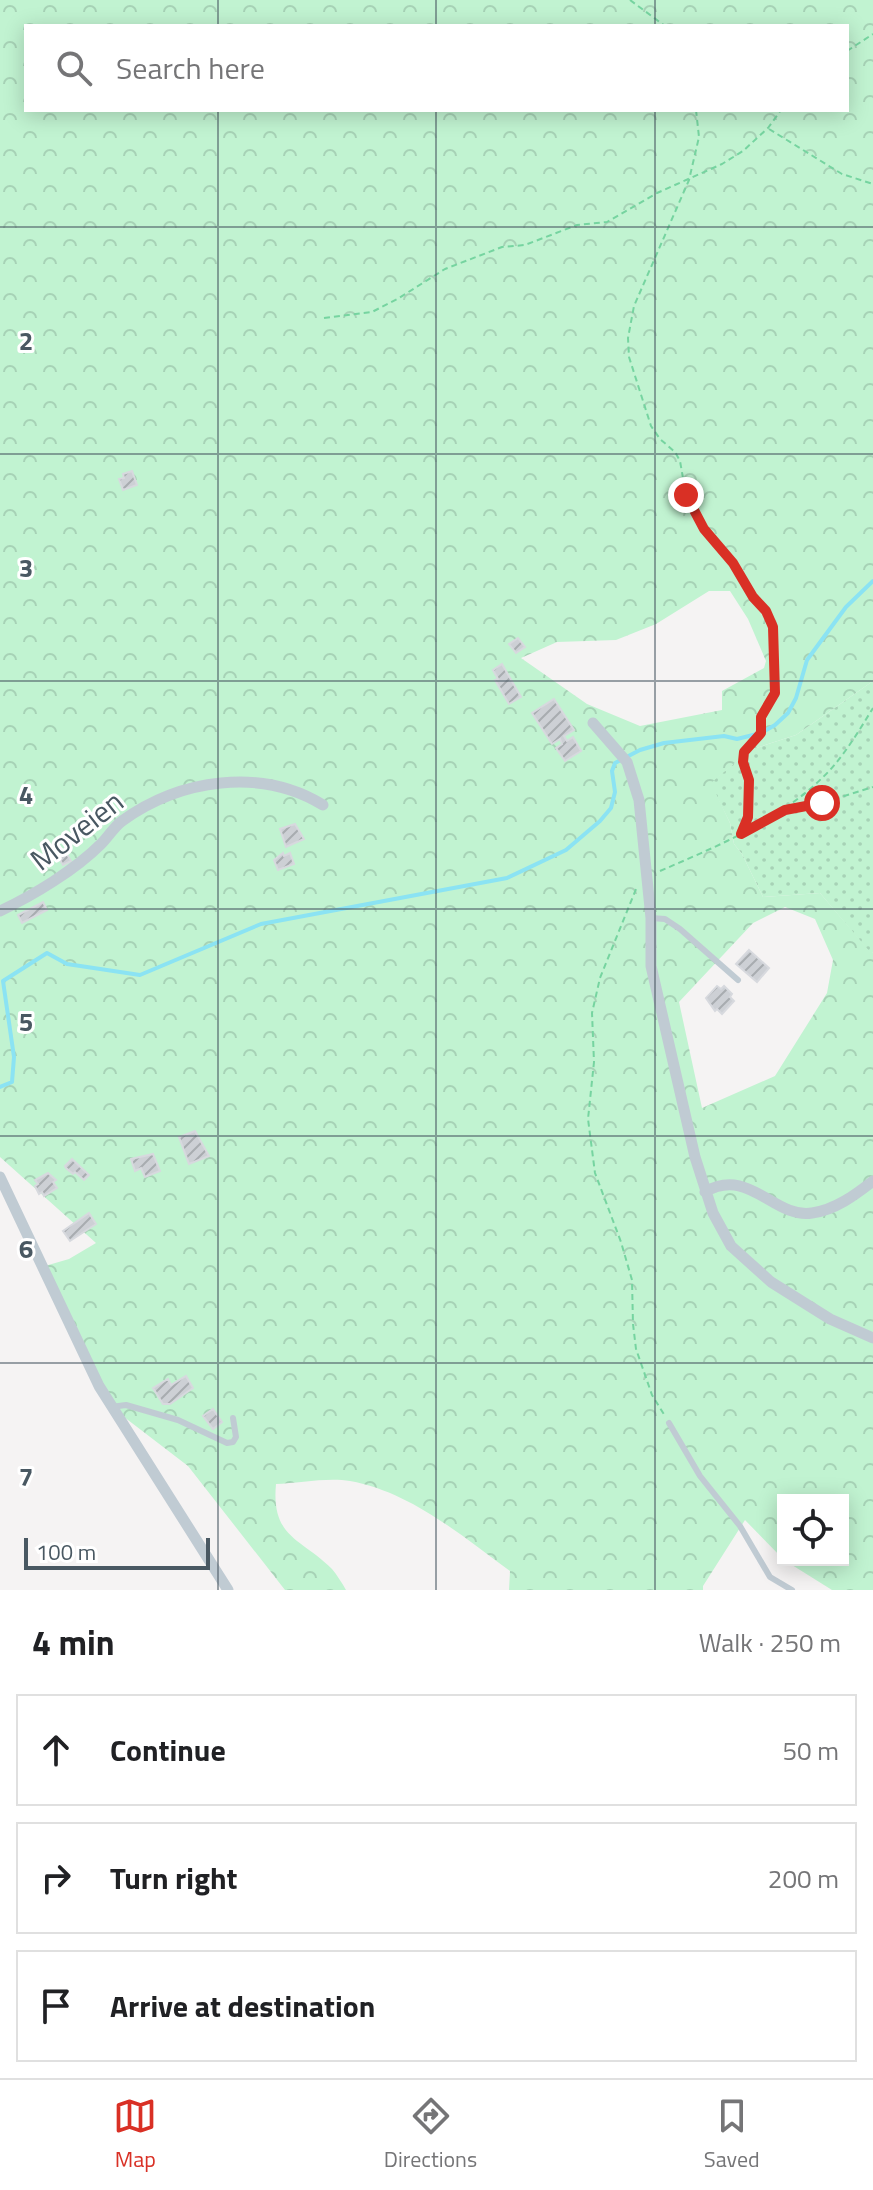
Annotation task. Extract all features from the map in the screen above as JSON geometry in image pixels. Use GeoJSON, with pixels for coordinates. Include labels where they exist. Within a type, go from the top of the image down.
{"type":"FeatureCollection","features":[{"type":"Feature","properties":{"kind":"street"},"geometry":{"type":"LineString","coordinates":[[593,723],[627,762],[639,800],[651,918],[651,966],[705,1192],[713,1213],[731,1246],[771,1282],[830,1319],[873,1338]]}},
{"type":"Feature","properties":{"kind":"street","name":"Moveien"},"geometry":{"type":"LineString","coordinates":[[0,911],[35,894],[100,845],[120,822],[174,795],[227,780],[269,784],[301,792],[323,805]]}},
{"type":"Feature","properties":{"kind":"street"},"geometry":{"type":"LineString","coordinates":[[0,1177],[82,1355],[111,1407],[228,1590]]}},
{"type":"Feature","properties":{"kind":"street"},"geometry":{"type":"LineString","coordinates":[[705,1192],[715,1186],[741,1186],[789,1209],[809,1214],[837,1206],[873,1181]]}},
{"type":"Feature","properties":{"kind":"lane"},"geometry":{"type":"LineString","coordinates":[[651,918],[665,919],[680,929],[738,980]]}},
{"type":"Feature","properties":{"kind":"lane"},"geometry":{"type":"LineString","coordinates":[[111,1407],[126,1405],[178,1420],[227,1443],[233,1442],[236,1437],[233,1418]]}},
{"type":"Feature","properties":{"kind":"lane"},"geometry":{"type":"LineString","coordinates":[[669,1423],[700,1476],[740,1526],[770,1577],[787,1589]]}},
{"type":"Feature","properties":{"kind":"path"},"geometry":{"type":"LineString","coordinates":[[630,0],[662,24]]}},
{"type":"Feature","properties":{"kind":"path"},"geometry":{"type":"LineString","coordinates":[[849,48],[873,34]]}},
{"type":"Feature","properties":{"kind":"path"},"geometry":{"type":"LineString","coordinates":[[696,112],[699,137],[689,180],[634,306],[628,338],[629,357],[651,426],[680,461],[686,495],[704,529],[733,563],[753,597],[766,611],[773,627],[775,693],[757,730],[758,737]]}},
{"type":"Feature","properties":{"kind":"path"},"geometry":{"type":"LineString","coordinates":[[324,318],[372,312],[445,269],[502,247],[525,245],[577,225],[607,222],[657,193],[743,151],[768,128],[780,112]]}},
{"type":"Feature","properties":{"kind":"path"},"geometry":{"type":"LineString","coordinates":[[768,128],[842,174],[873,184]]}},
{"type":"Feature","properties":{"kind":"path"},"geometry":{"type":"LineString","coordinates":[[669,1423],[652,1395],[636,1349],[632,1280],[595,1173],[588,1119],[594,1062],[592,1013],[597,990],[635,890],[647,877],[785,810],[829,770],[873,708]]}},
{"type":"Feature","properties":{"kind":"path"},"geometry":{"type":"LineString","coordinates":[[741,834],[748,817],[749,780],[743,762],[744,752],[761,733],[759,725]]}},
{"type":"Feature","properties":{"kind":"path"},"geometry":{"type":"LineString","coordinates":[[785,810],[822,803],[873,787]]}},
{"type":"Feature","properties":{"kind":"green space"},"geometry":{"type":"Polygon","coordinates":[[[0,0],[873,0],[873,681],[796,735],[750,750],[711,783],[730,823],[734,844],[763,897],[820,893],[873,952],[873,1590],[832,1590],[794,1566],[849,1566],[849,1494],[777,1494],[777,1553],[745,1520],[703,1590],[509,1590],[510,1571],[435,1517],[372,1487],[333,1480],[276,1484],[276,1502],[278,1516],[290,1535],[332,1569],[346,1590],[285,1590],[188,1466],[111,1407],[38,1268],[69,1259],[96,1243],[0,1157],[0,0]],[[709,591],[656,624],[616,640],[557,642],[521,658],[587,704],[640,726],[722,710],[722,691],[764,668],[766,661],[748,619],[730,591],[709,591]],[[785,907],[753,923],[679,1002],[702,1108],[775,1076],[827,993],[833,960],[815,919],[785,907]]]}},
{"type":"Feature","properties":{"kind":"green space"},"geometry":{"type":"Polygon","coordinates":[[[873,681],[871,954],[820,893],[763,897],[734,844],[730,823],[710,783],[750,750],[796,735],[873,681]]]}},
{"type":"Feature","properties":{"kind":"building"},"geometry":{"type":"Polygon","coordinates":[[[132,471],[137,485],[123,490],[119,479],[132,471]]]}},
{"type":"Feature","properties":{"kind":"building"},"geometry":{"type":"Polygon","coordinates":[[[518,638],[525,647],[516,653],[509,644],[518,638]]]}},
{"type":"Feature","properties":{"kind":"building"},"geometry":{"type":"Polygon","coordinates":[[[502,664],[521,697],[509,704],[495,680],[498,679],[493,670],[502,664]]]}},
{"type":"Feature","properties":{"kind":"building"},"geometry":{"type":"Polygon","coordinates":[[[554,699],[574,730],[564,736],[567,741],[573,737],[581,751],[565,761],[556,748],[562,744],[560,739],[552,744],[532,713],[554,699]]]}},
{"type":"Feature","properties":{"kind":"building"},"geometry":{"type":"Polygon","coordinates":[[[295,824],[304,839],[286,847],[280,829],[295,824]]]}},
{"type":"Feature","properties":{"kind":"building"},"geometry":{"type":"Polygon","coordinates":[[[65,851],[71,861],[63,865],[57,855],[65,851]]]}},
{"type":"Feature","properties":{"kind":"building"},"geometry":{"type":"Polygon","coordinates":[[[283,853],[284,856],[290,853],[294,864],[278,870],[274,860],[283,853]]]}},
{"type":"Feature","properties":{"kind":"building"},"geometry":{"type":"Polygon","coordinates":[[[43,902],[47,910],[22,923],[18,915],[43,902]]]}},
{"type":"Feature","properties":{"kind":"building"},"geometry":{"type":"Polygon","coordinates":[[[749,950],[769,968],[757,982],[736,964],[749,950]]]}},
{"type":"Feature","properties":{"kind":"building"},"geometry":{"type":"Polygon","coordinates":[[[717,986],[721,989],[724,986],[734,1001],[722,1014],[717,1009],[715,1011],[706,998],[717,986]]]}},
{"type":"Feature","properties":{"kind":"building"},"geometry":{"type":"Polygon","coordinates":[[[195,1131],[209,1156],[189,1164],[179,1137],[195,1131]]]}},
{"type":"Feature","properties":{"kind":"building"},"geometry":{"type":"Polygon","coordinates":[[[153,1154],[160,1171],[145,1177],[141,1168],[135,1171],[131,1159],[153,1154]]]}},
{"type":"Feature","properties":{"kind":"building"},"geometry":{"type":"Polygon","coordinates":[[[72,1159],[89,1175],[84,1180],[66,1168],[72,1159]]]}},
{"type":"Feature","properties":{"kind":"building"},"geometry":{"type":"Polygon","coordinates":[[[48,1173],[56,1180],[53,1182],[57,1188],[44,1196],[42,1192],[39,1194],[35,1180],[48,1173]]]}},
{"type":"Feature","properties":{"kind":"building"},"geometry":{"type":"Polygon","coordinates":[[[89,1213],[96,1224],[70,1241],[63,1231],[89,1213]]]}},
{"type":"Feature","properties":{"kind":"building"},"geometry":{"type":"Polygon","coordinates":[[[186,1376],[193,1388],[170,1404],[163,1404],[153,1388],[168,1379],[171,1385],[186,1376]]]}},
{"type":"Feature","properties":{"kind":"building"},"geometry":{"type":"Polygon","coordinates":[[[213,1409],[222,1422],[213,1429],[203,1416],[213,1409]]]}},
{"type":"Feature","properties":{"kind":"waterway"},"geometry":{"type":"LineString","coordinates":[[0,1087],[12,1082],[14,1057],[3,981],[47,953],[67,964],[140,975],[261,924],[507,878],[566,850],[600,821],[611,808],[615,792],[612,771],[615,763],[640,750],[664,743],[724,736],[737,739],[761,733],[775,725],[788,713],[796,698],[807,660],[846,607],[873,581]]}},
{"type":"Feature","properties":{"kind":"route"},"geometry":{"type":"LineString","coordinates":[[686,495],[704,529],[733,563],[753,597],[766,611],[773,627],[775,693],[761,717],[761,733],[744,752],[743,762],[749,780],[748,817],[741,834],[785,810],[822,803]]}}]}
